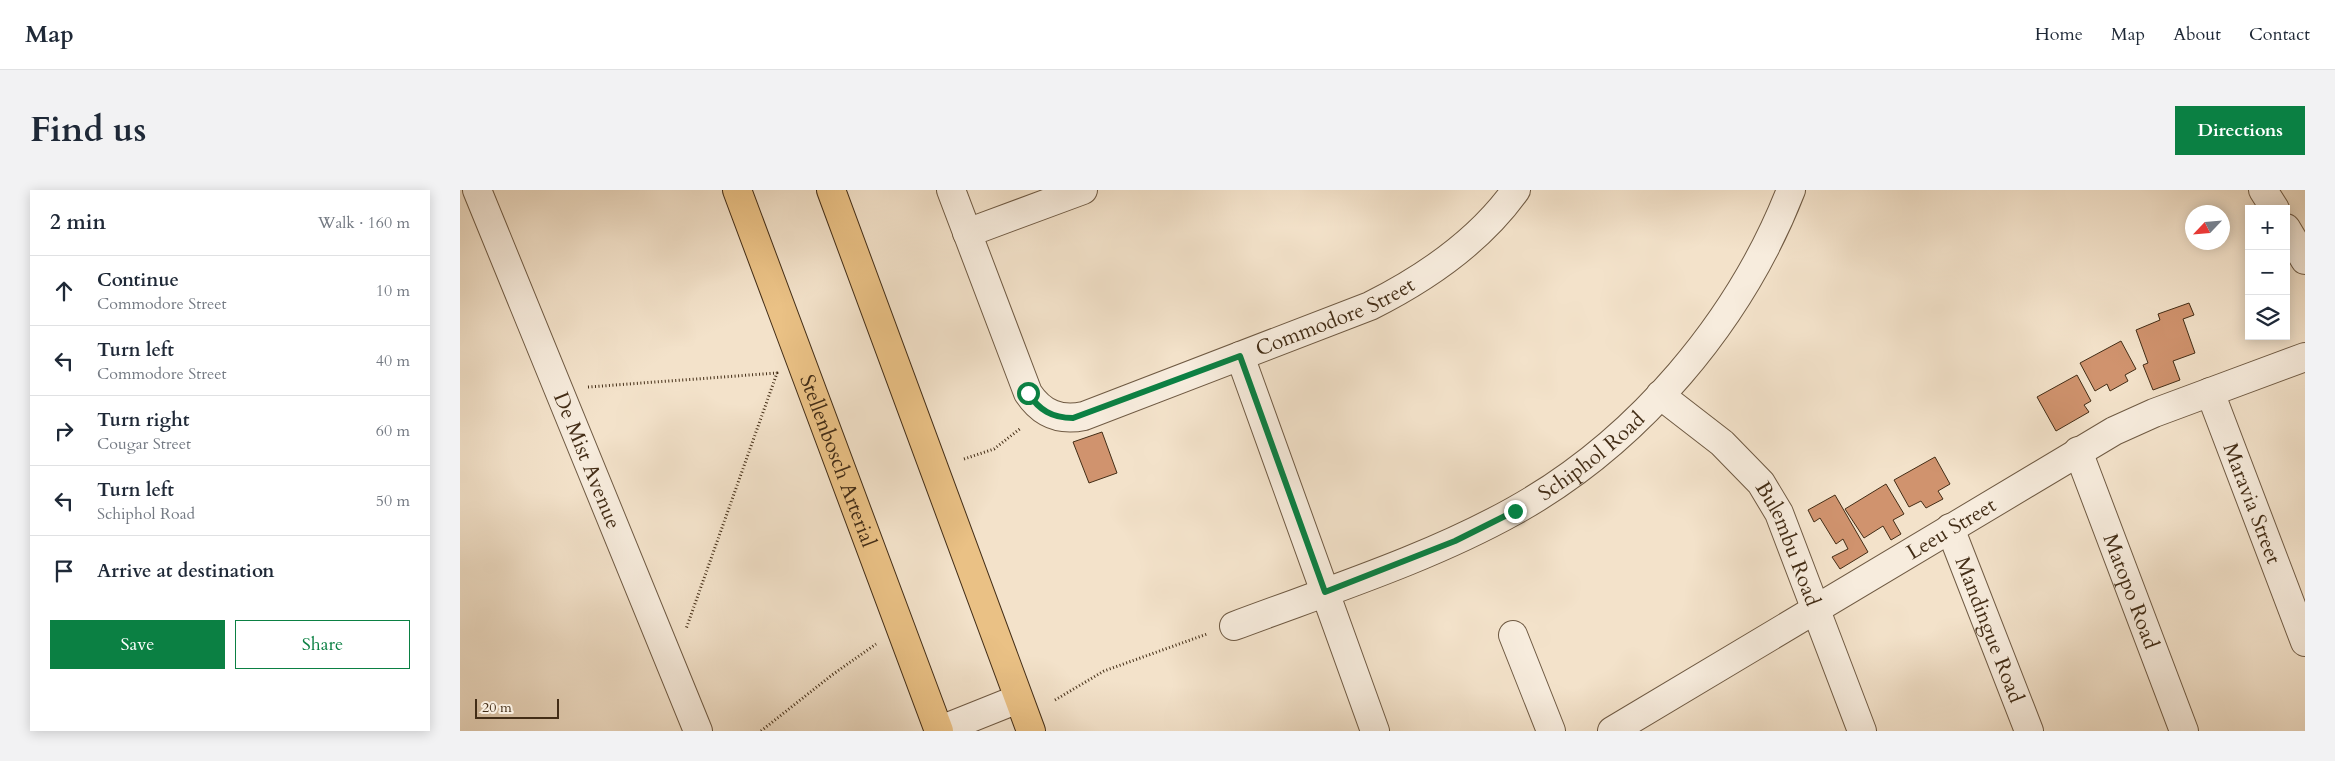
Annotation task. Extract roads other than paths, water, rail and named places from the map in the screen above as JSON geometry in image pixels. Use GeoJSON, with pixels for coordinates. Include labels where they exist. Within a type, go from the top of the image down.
{"type":"FeatureCollection","features":[{"type":"Feature","properties":{"kind":"main road","name":"Stellenbosch Arterial"},"geometry":{"type":"LineString","coordinates":[[737,190],[939,731]]}},
{"type":"Feature","properties":{"kind":"main road"},"geometry":{"type":"LineString","coordinates":[[831,190],[1031,731]]}},
{"type":"Feature","properties":{"kind":"street","name":"De Mist Avenue"},"geometry":{"type":"LineString","coordinates":[[477,190],[698,731]]}},
{"type":"Feature","properties":{"kind":"street","name":"Commodore Street"},"geometry":{"type":"LineString","coordinates":[[951,190],[1028,393],[1036,404],[1049,414],[1060,418],[1084,416],[1370,306],[1402,290],[1433,271],[1488,223],[1516,190]]}},
{"type":"Feature","properties":{"kind":"street"},"geometry":{"type":"LineString","coordinates":[[967,233],[1083,190]]}},
{"type":"Feature","properties":{"kind":"street","name":"Schiphol Road"},"geometry":{"type":"LineString","coordinates":[[1234,626],[1455,541],[1515,511],[1548,491],[1588,462],[1625,430],[1660,395],[1713,330],[1744,284],[1767,244],[1791,190]]}},
{"type":"Feature","properties":{"kind":"street"},"geometry":{"type":"LineString","coordinates":[[2263,190],[2272,205]]}},
{"type":"Feature","properties":{"kind":"street"},"geometry":{"type":"LineString","coordinates":[[2290,235],[2305,260]]}},
{"type":"Feature","properties":{"kind":"street"},"geometry":{"type":"LineString","coordinates":[[1240,356],[1375,731]]}},
{"type":"Feature","properties":{"kind":"street","name":"Leeu Street"},"geometry":{"type":"LineString","coordinates":[[1612,731],[2114,430],[2305,357]]}},
{"type":"Feature","properties":{"kind":"street","name":"Maravia Street"},"geometry":{"type":"LineString","coordinates":[[2210,392],[2305,642]]}},
{"type":"Feature","properties":{"kind":"street","name":"Bulembu Road"},"geometry":{"type":"LineString","coordinates":[[1660,395],[1722,443],[1761,483],[1779,514],[1862,731]]}},
{"type":"Feature","properties":{"kind":"street","name":"Matopo Road"},"geometry":{"type":"LineString","coordinates":[[2078,451],[2184,731]]}},
{"type":"Feature","properties":{"kind":"street","name":"Mandingue Road"},"geometry":{"type":"LineString","coordinates":[[1950,528],[2029,731]]}},
{"type":"Feature","properties":{"kind":"street"},"geometry":{"type":"LineString","coordinates":[[1513,635],[1551,731]]}},
{"type":"Feature","properties":{"kind":"street"},"geometry":{"type":"LineString","coordinates":[[939,731],[1018,699]]}}]}
